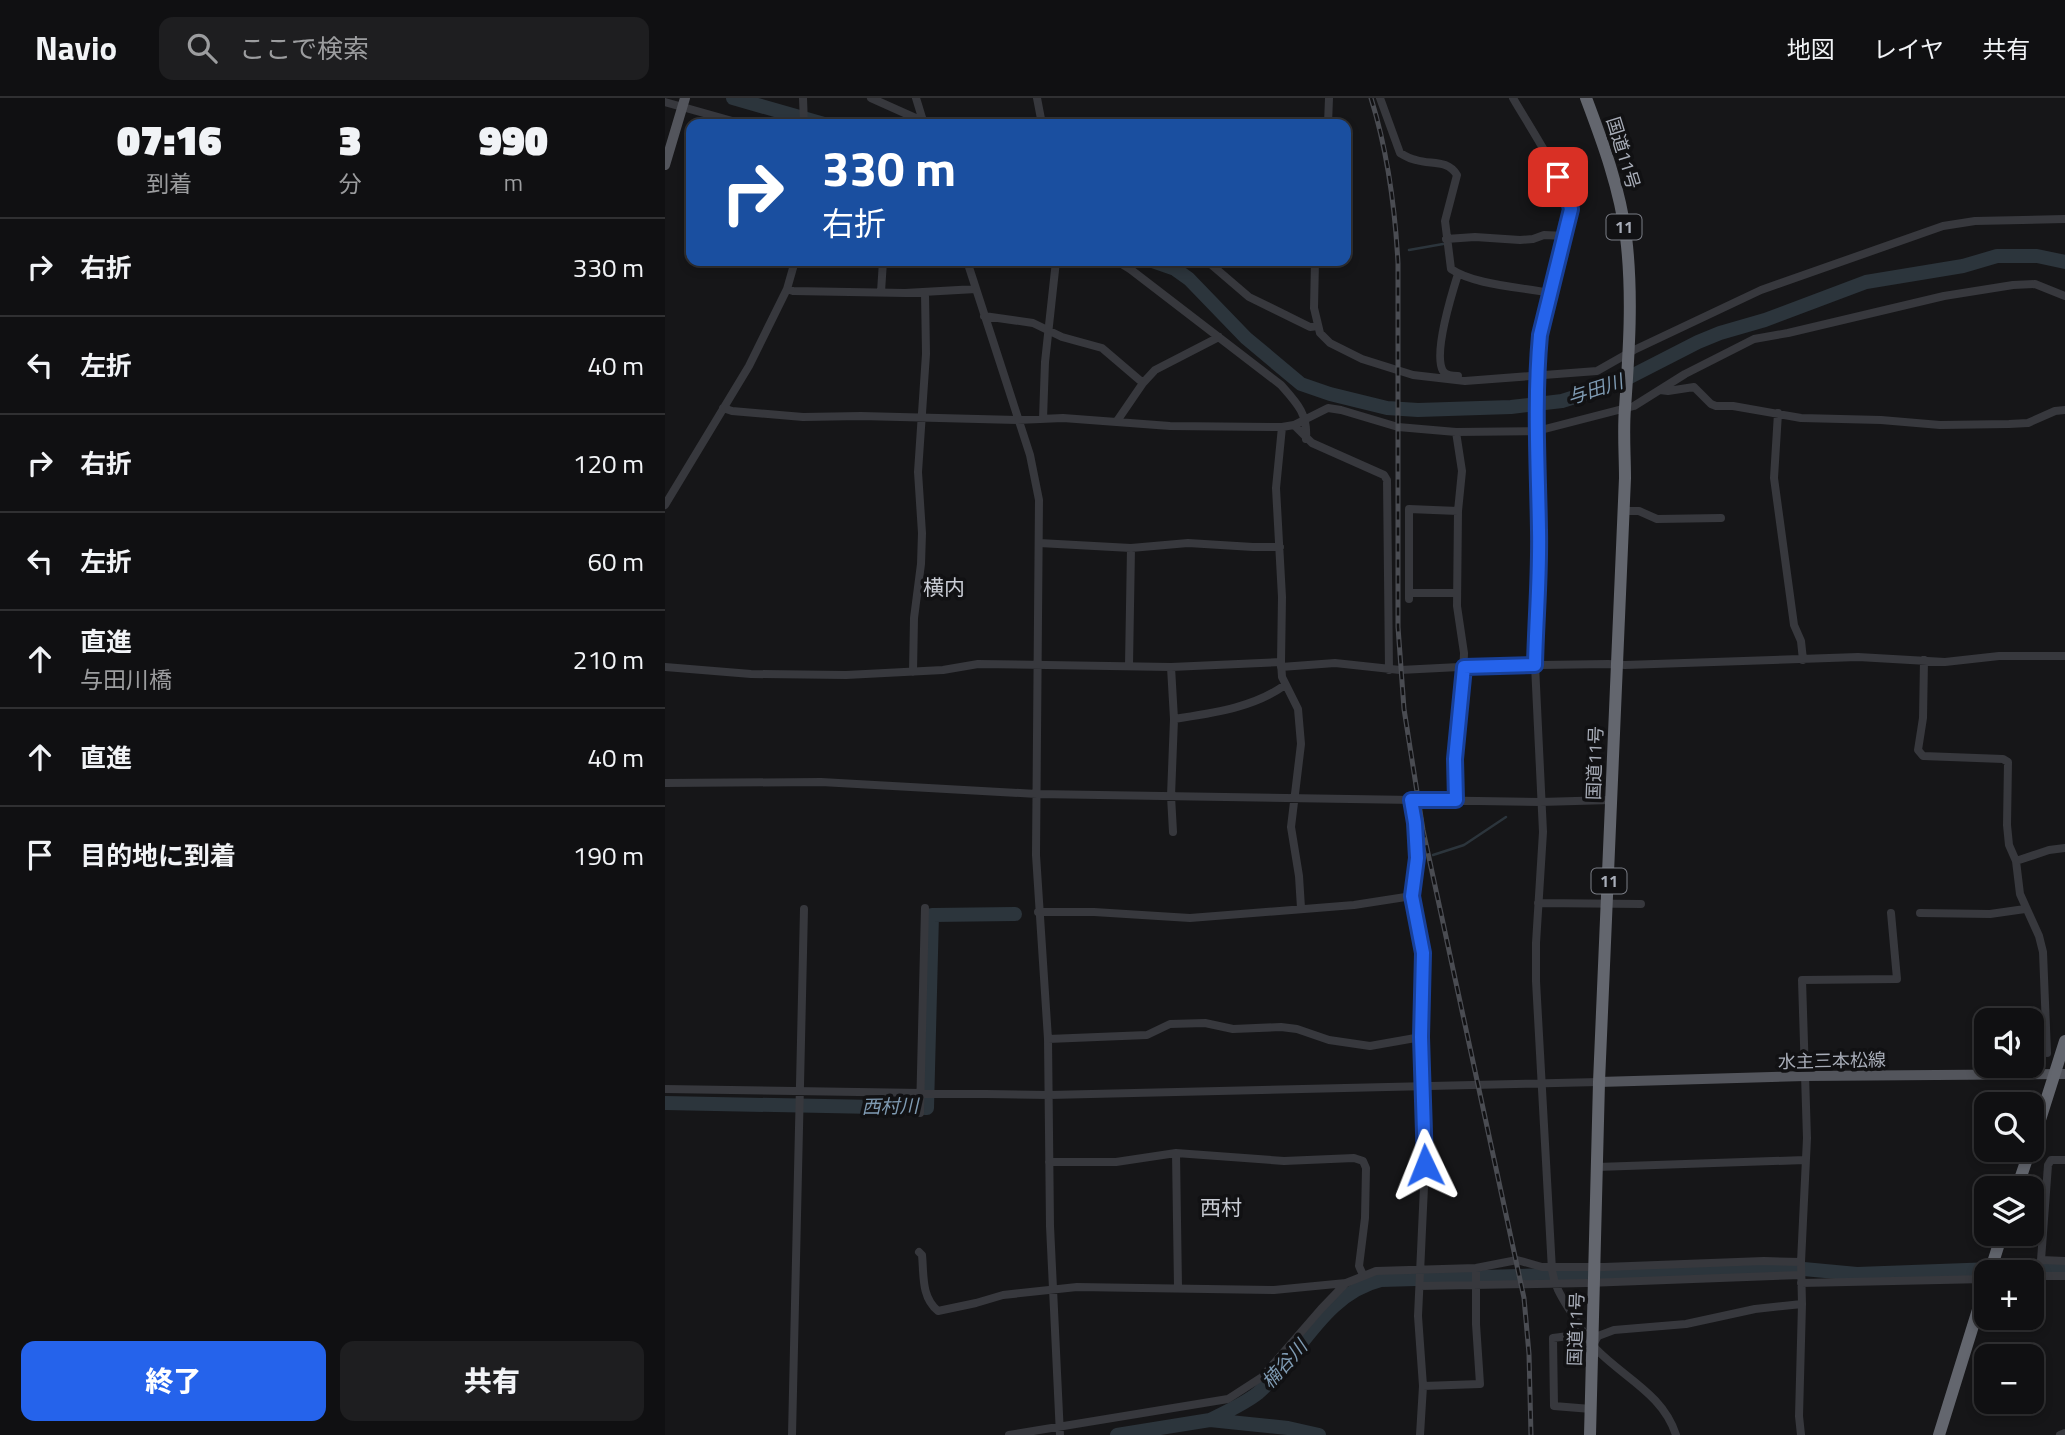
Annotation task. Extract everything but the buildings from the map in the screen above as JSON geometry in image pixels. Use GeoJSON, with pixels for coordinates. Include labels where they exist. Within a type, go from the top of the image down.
{"type":"FeatureCollection","features":[{"type":"Feature","properties":{"kind":"highway","name":"国道11号"},"geometry":{"type":"LineString","coordinates":[[1586,98],[1610,165],[1626,234],[1630,286],[1608,905],[1599,1082],[1590,1435]]}},
{"type":"Feature","properties":{"kind":"highway"},"geometry":{"type":"LineString","coordinates":[[2044,1114],[2060,1074],[2065,1041]]}},
{"type":"Feature","properties":{"kind":"highway"},"geometry":{"type":"LineString","coordinates":[[1939,1435],[1974,1320]]}},
{"type":"Feature","properties":{"kind":"main road"},"geometry":{"type":"LineString","coordinates":[[665,165],[683,103]]}},
{"type":"Feature","properties":{"kind":"main road","name":"水主三本松線"},"geometry":{"type":"LineString","coordinates":[[1599,1082],[1805,1076],[2060,1074]]}},
{"type":"Feature","properties":{"kind":"street"},"geometry":{"type":"LineString","coordinates":[[803,98],[804,119]]}},
{"type":"Feature","properties":{"kind":"street"},"geometry":{"type":"LineString","coordinates":[[871,98],[915,119]]}},
{"type":"Feature","properties":{"kind":"street"},"geometry":{"type":"LineString","coordinates":[[916,98],[924,119]]}},
{"type":"Feature","properties":{"kind":"street"},"geometry":{"type":"LineString","coordinates":[[1037,98],[1041,119]]}},
{"type":"Feature","properties":{"kind":"street"},"geometry":{"type":"LineString","coordinates":[[1328,119],[1329,98]]}},
{"type":"Feature","properties":{"kind":"street"},"geometry":{"type":"LineString","coordinates":[[1380,98],[1400,153],[1417,161],[1446,164],[1453,168],[1457,175],[1445,221],[1451,269],[1458,274],[1550,293]]}},
{"type":"Feature","properties":{"kind":"street"},"geometry":{"type":"LineString","coordinates":[[1513,98],[1568,198],[1571,209],[1540,335],[1537,377],[1539,533],[1535,665],[1543,832],[1536,981],[1552,1268],[1554,1283],[1584,1334],[1659,1403],[1669,1417],[1676,1435]]}},
{"type":"Feature","properties":{"kind":"street"},"geometry":{"type":"LineString","coordinates":[[665,102],[683,103],[729,119]]}},
{"type":"Feature","properties":{"kind":"street"},"geometry":{"type":"LineString","coordinates":[[1315,266],[1314,308],[1320,333],[1330,343],[1362,359],[1413,375],[1465,381],[1537,377],[1597,371],[1761,290],[1943,226],[1975,221],[2065,219]]}},
{"type":"Feature","properties":{"kind":"street"},"geometry":{"type":"LineString","coordinates":[[1446,239],[1475,237],[1520,240],[1533,239],[1544,234],[1566,236]]}},
{"type":"Feature","properties":{"kind":"street"},"geometry":{"type":"LineString","coordinates":[[665,505],[749,366],[787,289],[794,266]]}},
{"type":"Feature","properties":{"kind":"street"},"geometry":{"type":"LineString","coordinates":[[881,292],[883,266]]}},
{"type":"Feature","properties":{"kind":"street"},"geometry":{"type":"LineString","coordinates":[[969,266],[1030,455],[1037,489],[1039,543],[1035,855],[1048,1040],[1049,1162],[1059,1431]]}},
{"type":"Feature","properties":{"kind":"street"},"geometry":{"type":"LineString","coordinates":[[1043,419],[1045,362],[1056,266]]}},
{"type":"Feature","properties":{"kind":"street"},"geometry":{"type":"LineString","coordinates":[[1124,266],[1281,385],[1308,422],[1306,439]]}},
{"type":"Feature","properties":{"kind":"street"},"geometry":{"type":"LineString","coordinates":[[1213,266],[1249,297],[1310,327],[1318,326]]}},
{"type":"Feature","properties":{"kind":"street"},"geometry":{"type":"LineString","coordinates":[[1458,274],[1444,320],[1442,362],[1443,371],[1465,381]]}},
{"type":"Feature","properties":{"kind":"street"},"geometry":{"type":"LineString","coordinates":[[723,408],[803,417],[1017,420],[1063,418],[1170,426],[1282,427],[1294,425],[1328,408],[1386,425],[1456,432],[1537,428],[1626,404],[1660,390],[1696,368],[1754,339],[1944,296],[2002,286],[2035,284],[2065,296]]}},
{"type":"Feature","properties":{"kind":"street"},"geometry":{"type":"LineString","coordinates":[[787,289],[925,293],[976,289]]}},
{"type":"Feature","properties":{"kind":"street"},"geometry":{"type":"LineString","coordinates":[[913,672],[914,618],[922,533],[918,472],[923,417],[925,293]]}},
{"type":"Feature","properties":{"kind":"street"},"geometry":{"type":"LineString","coordinates":[[984,316],[1033,323],[1062,337],[1101,348],[1143,383]]}},
{"type":"Feature","properties":{"kind":"street"},"geometry":{"type":"LineString","coordinates":[[1117,421],[1143,383],[1156,370],[1219,337]]}},
{"type":"Feature","properties":{"kind":"street"},"geometry":{"type":"LineString","coordinates":[[1660,390],[1694,387],[1716,406],[1801,418],[1881,419],[1940,425],[2028,423],[2055,411],[2065,410]]}},
{"type":"Feature","properties":{"kind":"street"},"geometry":{"type":"LineString","coordinates":[[1778,413],[1775,487],[1794,625],[1801,641],[1803,660]]}},
{"type":"Feature","properties":{"kind":"street"},"geometry":{"type":"LineString","coordinates":[[1294,425],[1306,439],[1384,474],[1387,480],[1389,670]]}},
{"type":"Feature","properties":{"kind":"street"},"geometry":{"type":"LineString","coordinates":[[1282,427],[1276,488],[1280,547],[1281,665],[1285,685],[1298,709],[1301,744],[1291,838],[1299,876],[1301,908]]}},
{"type":"Feature","properties":{"kind":"street"},"geometry":{"type":"LineString","coordinates":[[1456,432],[1462,471],[1458,511],[1457,593],[1464,667],[1455,759],[1456,800]]}},
{"type":"Feature","properties":{"kind":"street"},"geometry":{"type":"LineString","coordinates":[[1457,593],[1409,596],[1409,509],[1458,511]]}},
{"type":"Feature","properties":{"kind":"street"},"geometry":{"type":"LineString","coordinates":[[1623,511],[1639,511],[1657,519],[1721,518]]}},
{"type":"Feature","properties":{"kind":"street"},"geometry":{"type":"LineString","coordinates":[[1039,543],[1131,548],[1188,544],[1280,547]]}},
{"type":"Feature","properties":{"kind":"street"},"geometry":{"type":"LineString","coordinates":[[1129,665],[1131,548]]}},
{"type":"Feature","properties":{"kind":"street"},"geometry":{"type":"LineString","coordinates":[[665,667],[751,674],[846,675],[913,672],[978,664],[1171,667],[1335,663],[1371,665],[1389,670],[1858,657],[1945,662],[1999,656],[2065,656]]}},
{"type":"Feature","properties":{"kind":"street"},"geometry":{"type":"LineString","coordinates":[[1924,660],[1923,718],[1918,750],[1923,756],[2003,759],[2008,762],[2009,845],[2016,861],[2020,894],[2039,936],[2043,952],[2047,1053]]}},
{"type":"Feature","properties":{"kind":"street"},"geometry":{"type":"LineString","coordinates":[[1171,667],[1174,719],[1171,796],[1173,832]]}},
{"type":"Feature","properties":{"kind":"street"},"geometry":{"type":"LineString","coordinates":[[1174,719],[1226,711],[1275,692],[1285,685]]}},
{"type":"Feature","properties":{"kind":"street"},"geometry":{"type":"LineString","coordinates":[[665,783],[821,782],[1037,794],[1540,802],[1611,800]]}},
{"type":"Feature","properties":{"kind":"street"},"geometry":{"type":"LineString","coordinates":[[1411,800],[1417,858],[1412,896],[1423,953],[1421,1037],[1425,1165],[1418,1316],[1423,1386],[1420,1435]]}},
{"type":"Feature","properties":{"kind":"street"},"geometry":{"type":"LineString","coordinates":[[2016,861],[2049,850],[2065,848]]}},
{"type":"Feature","properties":{"kind":"street"},"geometry":{"type":"LineString","coordinates":[[1038,912],[1094,912],[1190,918],[1354,905],[1412,896]]}},
{"type":"Feature","properties":{"kind":"street"},"geometry":{"type":"LineString","coordinates":[[1538,903],[1641,904]]}},
{"type":"Feature","properties":{"kind":"street"},"geometry":{"type":"LineString","coordinates":[[920,1114],[926,908]]}},
{"type":"Feature","properties":{"kind":"street"},"geometry":{"type":"LineString","coordinates":[[792,1435],[804,909]]}},
{"type":"Feature","properties":{"kind":"street"},"geometry":{"type":"LineString","coordinates":[[1920,913],[1990,914],[2025,909]]}},
{"type":"Feature","properties":{"kind":"street"},"geometry":{"type":"LineString","coordinates":[[1801,1435],[1801,1271],[1807,1138],[1802,980],[1898,979],[1891,913]]}},
{"type":"Feature","properties":{"kind":"street"},"geometry":{"type":"LineString","coordinates":[[1048,1040],[1147,1035],[1170,1024],[1205,1023],[1233,1030],[1281,1027],[1297,1029],[1329,1040],[1370,1046],[1421,1037]]}},
{"type":"Feature","properties":{"kind":"street"},"geometry":{"type":"LineString","coordinates":[[665,1089],[1049,1095],[1599,1082]]}},
{"type":"Feature","properties":{"kind":"street"},"geometry":{"type":"LineString","coordinates":[[1049,1162],[1115,1162],[1175,1153],[1284,1161],[1354,1158],[1363,1161],[1366,1168],[1365,1218],[1359,1266],[1363,1275]]}},
{"type":"Feature","properties":{"kind":"street"},"geometry":{"type":"LineString","coordinates":[[1175,1153],[1178,1287]]}},
{"type":"Feature","properties":{"kind":"street"},"geometry":{"type":"LineString","coordinates":[[1597,1167],[1805,1160]]}},
{"type":"Feature","properties":{"kind":"street"},"geometry":{"type":"LineString","coordinates":[[2041,1260],[2048,1166],[2051,1160],[2065,1160]]}},
{"type":"Feature","properties":{"kind":"street"},"geometry":{"type":"LineString","coordinates":[[919,1252],[922,1255],[925,1294],[929,1304],[938,1311],[1003,1295],[1077,1287],[1274,1290],[1346,1283],[1376,1271],[1476,1268],[1517,1260],[1542,1267],[1596,1275],[1801,1271],[1974,1280]]}},
{"type":"Feature","properties":{"kind":"street"},"geometry":{"type":"LineString","coordinates":[[1420,1286],[1554,1283],[1596,1275],[1764,1261],[1801,1271]]}},
{"type":"Feature","properties":{"kind":"street"},"geometry":{"type":"LineString","coordinates":[[2044,1261],[2065,1261]]}},
{"type":"Feature","properties":{"kind":"street"},"geometry":{"type":"LineString","coordinates":[[1423,1386],[1480,1384],[1476,1268]]}},
{"type":"Feature","properties":{"kind":"street"},"geometry":{"type":"LineString","coordinates":[[2044,1275],[2065,1276]]}},
{"type":"Feature","properties":{"kind":"street"},"geometry":{"type":"LineString","coordinates":[[1009,1435],[1059,1431],[1228,1399],[1262,1377],[1346,1283]]}},
{"type":"Feature","properties":{"kind":"street"},"geometry":{"type":"LineString","coordinates":[[1593,1345],[1598,1336],[1614,1330],[1686,1324],[1755,1308],[1802,1304]]}},
{"type":"Feature","properties":{"kind":"street"},"geometry":{"type":"LineString","coordinates":[[1584,1334],[1553,1338],[1553,1406],[1591,1409]]}},
{"type":"Feature","properties":{"kind":"waterway","name":"与田川"},"geometry":{"type":"LineString","coordinates":[[733,98],[806,119]]}},
{"type":"Feature","properties":{"kind":"waterway"},"geometry":{"type":"LineString","coordinates":[[1409,250],[1443,244]]}},
{"type":"Feature","properties":{"kind":"waterway","name":"与田川"},"geometry":{"type":"LineString","coordinates":[[1166,266],[1189,279],[1246,338],[1301,384],[1387,408],[1418,410],[1511,407],[1562,401],[1616,384],[1720,333],[1765,320],[1866,282],[1963,266],[1997,256],[2037,256],[2065,262]]}},
{"type":"Feature","properties":{"kind":"waterway"},"geometry":{"type":"LineString","coordinates":[[1433,855],[1464,845],[1506,817]]}},
{"type":"Feature","properties":{"kind":"waterway","name":"西村川"},"geometry":{"type":"LineString","coordinates":[[665,1103],[927,1108],[932,915],[1015,914]]}},
{"type":"Feature","properties":{"kind":"waterway","name":"楠谷川"},"geometry":{"type":"LineString","coordinates":[[1210,1420],[1258,1393],[1343,1298],[1361,1287],[1381,1280],[1793,1268],[1857,1274],[2065,1269]]}},
{"type":"Feature","properties":{"kind":"waterway"},"geometry":{"type":"LineString","coordinates":[[1117,1435],[1210,1420],[1288,1428],[1319,1435]]}},
{"type":"Feature","properties":{"kind":"railway"},"geometry":{"type":"LineString","coordinates":[[1371,98],[1390,180],[1398,263],[1398,627],[1404,709],[1423,830],[1524,1298],[1529,1354],[1531,1435]]}},
{"type":"Feature","properties":{"kind":"district","name":"横内"},"geometry":{"type":"Point","coordinates":[944,588]}},
{"type":"Feature","properties":{"kind":"district","name":"西村"},"geometry":{"type":"Point","coordinates":[1221,1208]}},
{"type":"Feature","properties":{"kind":"route"},"geometry":{"type":"LineString","coordinates":[[1425,1165],[1421,1037],[1423,953],[1412,896],[1417,858],[1411,800],[1456,800],[1455,759],[1464,667],[1535,665],[1539,533],[1537,375],[1540,335],[1571,209],[1558,177]]}}]}
